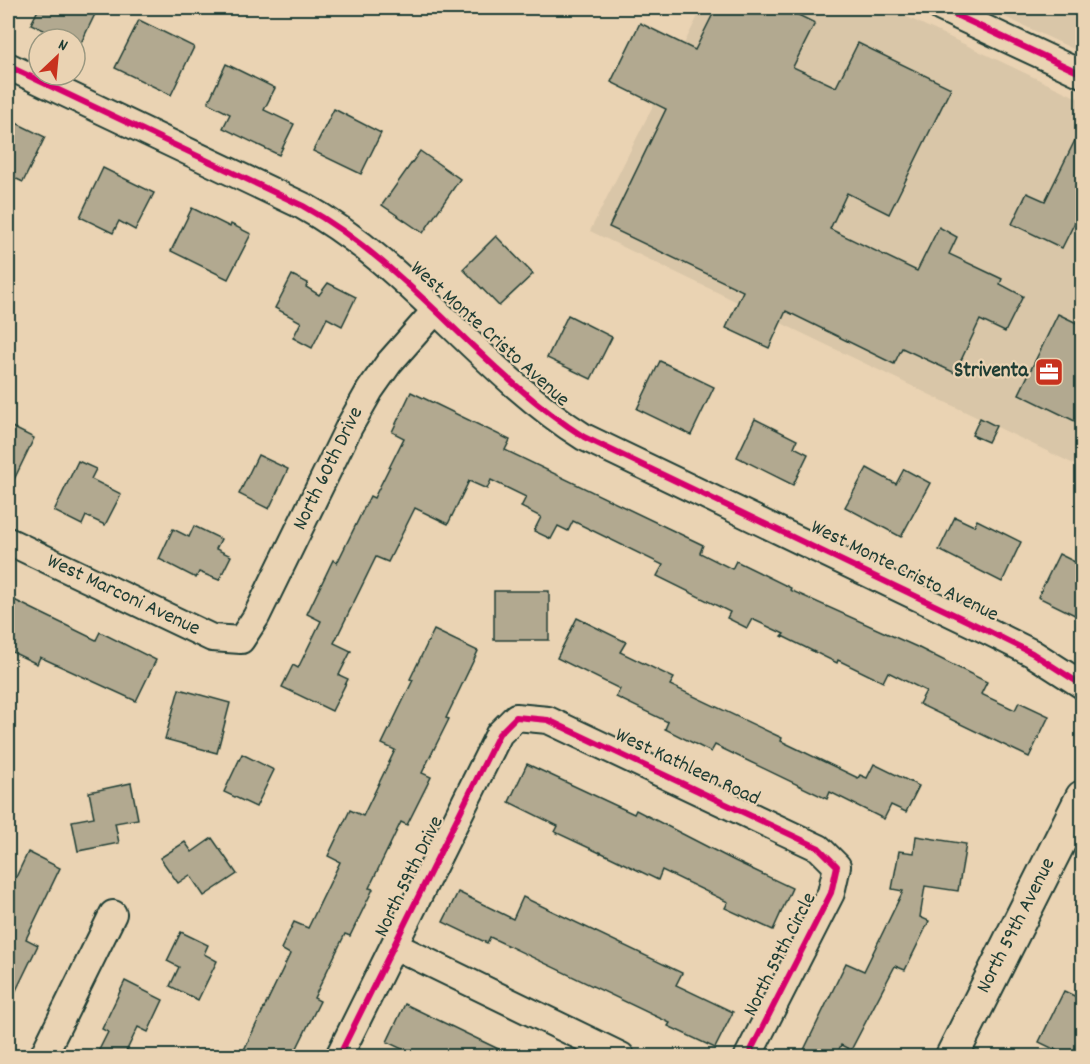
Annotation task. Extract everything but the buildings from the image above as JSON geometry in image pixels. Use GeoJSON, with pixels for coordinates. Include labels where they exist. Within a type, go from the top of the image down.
{"type":"FeatureCollection","features":[{"type":"Feature","properties":{"kind":"main road","name":"North 59th Avenue"},"geometry":{"type":"LineString","coordinates":[[952,1056],[1083,796]]}},
{"type":"Feature","properties":{"kind":"street"},"geometry":{"type":"LineString","coordinates":[[940,8],[1083,74]]}},
{"type":"Feature","properties":{"kind":"street","name":"West Monte Cristo Avenue"},"geometry":{"type":"LineString","coordinates":[[8,66],[303,206],[331,222],[362,246],[435,311],[524,394],[584,437],[980,627],[1032,653],[1083,685]]}},
{"type":"Feature","properties":{"kind":"street","name":"North 60th Drive"},"geometry":{"type":"LineString","coordinates":[[241,640],[256,617],[349,427],[370,390],[389,363],[435,311]]}},
{"type":"Feature","properties":{"kind":"street","name":"West Marconi Avenue"},"geometry":{"type":"LineString","coordinates":[[8,541],[212,638],[241,640]]}},
{"type":"Feature","properties":{"kind":"street","name":"West Kathleen Road"},"geometry":{"type":"LineString","coordinates":[[516,717],[548,720],[819,848],[837,866]]}},
{"type":"Feature","properties":{"kind":"street","name":"North 59th Drive"},"geometry":{"type":"LineString","coordinates":[[339,1056],[499,734],[516,717]]}},
{"type":"Feature","properties":{"kind":"street","name":"North 59th Circle"},"geometry":{"type":"LineString","coordinates":[[748,1056],[831,893],[837,866]]}},
{"type":"Feature","properties":{"kind":"street"},"geometry":{"type":"LineString","coordinates":[[43,1056],[113,914]]}},
{"type":"Feature","properties":{"kind":"street"},"geometry":{"type":"LineString","coordinates":[[395,946],[621,1056]]}},
{"type":"Feature","properties":{"kind":"shaded area"},"geometry":{"type":"Polygon","coordinates":[[[702,8],[888,8],[1082,100],[1082,468],[590,231],[702,8]]]}},
{"type":"Feature","properties":{"kind":"shaded area"},"geometry":{"type":"Polygon","coordinates":[[[986,8],[1082,8],[1082,53],[986,8]]]}},
{"type":"Feature","properties":{"kind":"cycle path"},"geometry":{"type":"LineString","coordinates":[[941,8],[1082,74]]}},
{"type":"Feature","properties":{"kind":"cycle path"},"geometry":{"type":"LineString","coordinates":[[8,66],[303,206],[342,230],[412,288],[512,382],[584,437],[980,627],[1032,653],[1082,685]]}},
{"type":"Feature","properties":{"kind":"cycle path"},"geometry":{"type":"LineString","coordinates":[[339,1056],[499,734],[516,717],[548,720],[819,848],[837,866],[831,893],[748,1056]]}},
{"type":"Feature","properties":{"kind":"place","name":"Striventa"},"geometry":{"type":"Point","coordinates":[1049,372]}}]}
